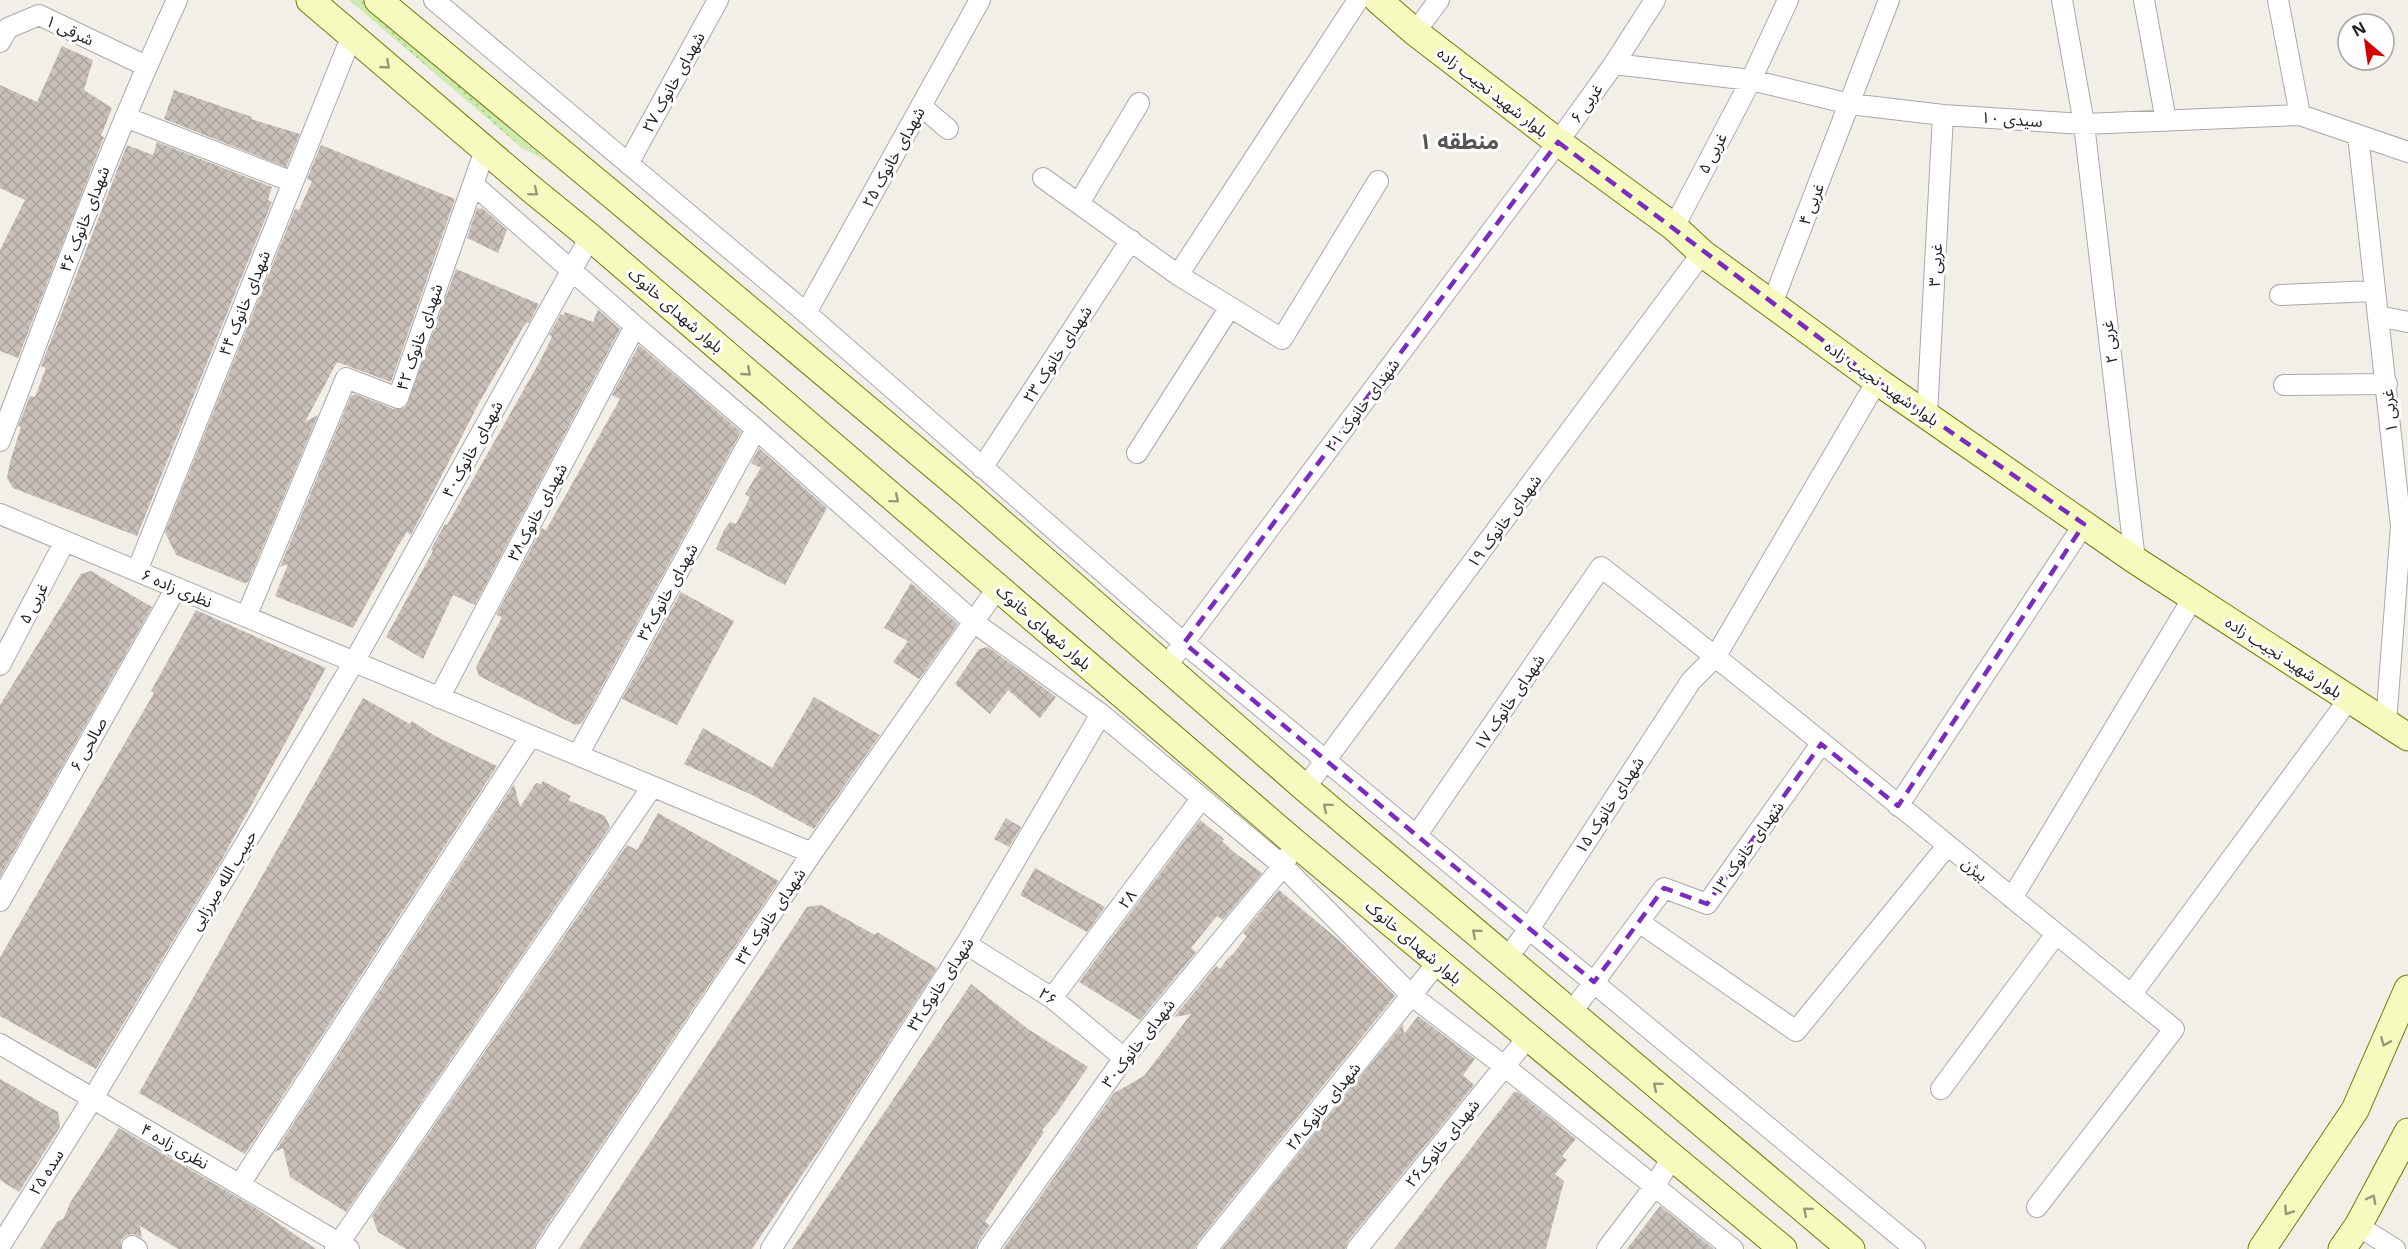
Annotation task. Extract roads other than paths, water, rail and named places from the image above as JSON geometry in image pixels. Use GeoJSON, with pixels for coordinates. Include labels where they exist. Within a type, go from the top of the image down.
{"type":"FeatureCollection","features":[{"type":"Feature","properties":{"kind":"main road","name":"بلوار شهدای خانوک"},"geometry":{"type":"LineString","coordinates":[[310,0],[998,587],[1289,855],[1437,962],[1783,1249]]}},
{"type":"Feature","properties":{"kind":"main road"},"geometry":{"type":"LineString","coordinates":[[378,0],[871,413],[1305,788],[1851,1249]]}},
{"type":"Feature","properties":{"kind":"main road","name":"بلوار شهید نجیب زاده"},"geometry":{"type":"LineString","coordinates":[[1378,0],[1415,32],[1558,142],[1674,226],[1702,253],[1877,381],[2135,560],[2397,730]]}},
{"type":"Feature","properties":{"kind":"main road"},"geometry":{"type":"LineString","coordinates":[[2262,1249],[2355,1110],[2408,989]]}},
{"type":"Feature","properties":{"kind":"main road"},"geometry":{"type":"LineString","coordinates":[[2342,1249],[2358,1226],[2408,1132]]}},
{"type":"Feature","properties":{"kind":"street","name":"۴۶ شهدای خانوک"},"geometry":{"type":"LineString","coordinates":[[0,441],[90,200],[146,66],[177,0]]}},
{"type":"Feature","properties":{"kind":"street"},"geometry":{"type":"LineString","coordinates":[[434,0],[806,313],[1184,644],[1326,759],[1915,1249]]}},
{"type":"Feature","properties":{"kind":"street","name":"شهدای خانوک ۲۷"},"geometry":{"type":"LineString","coordinates":[[628,164],[718,0]]}},
{"type":"Feature","properties":{"kind":"street","name":"شهدای خانوک ۲۵"},"geometry":{"type":"LineString","coordinates":[[806,313],[980,0]]}},
{"type":"Feature","properties":{"kind":"street"},"geometry":{"type":"LineString","coordinates":[[1178,275],[1358,0]]}},
{"type":"Feature","properties":{"kind":"street"},"geometry":{"type":"LineString","coordinates":[[1415,32],[1439,0]]}},
{"type":"Feature","properties":{"kind":"street","name":"غربی ۶"},"geometry":{"type":"LineString","coordinates":[[1558,142],[1614,64],[1655,0]]}},
{"type":"Feature","properties":{"kind":"street"},"geometry":{"type":"LineString","coordinates":[[1751,80],[1788,0]]}},
{"type":"Feature","properties":{"kind":"street"},"geometry":{"type":"LineString","coordinates":[[1850,104],[1889,0]]}},
{"type":"Feature","properties":{"kind":"street"},"geometry":{"type":"LineString","coordinates":[[2062,0],[2084,124]]}},
{"type":"Feature","properties":{"kind":"street"},"geometry":{"type":"LineString","coordinates":[[2144,0],[2166,121]]}},
{"type":"Feature","properties":{"kind":"street"},"geometry":{"type":"LineString","coordinates":[[2278,0],[2300,115]]}},
{"type":"Feature","properties":{"kind":"street","name":"شرقی ۱"},"geometry":{"type":"LineString","coordinates":[[0,42],[8,28],[39,15],[146,66]]}},
{"type":"Feature","properties":{"kind":"street","name":"۴۴ شهدای خانوک"},"geometry":{"type":"LineString","coordinates":[[137,571],[352,35]]}},
{"type":"Feature","properties":{"kind":"street","name":"سیدی ۱۰"},"geometry":{"type":"LineString","coordinates":[[1614,64],[1751,80],[1850,104],[1943,115],[2084,124],[2300,115],[2408,152]]}},
{"type":"Feature","properties":{"kind":"street","name":"غربی ۵"},"geometry":{"type":"LineString","coordinates":[[1674,226],[1751,80]]}},
{"type":"Feature","properties":{"kind":"street"},"geometry":{"type":"LineString","coordinates":[[1079,203],[1139,103]]}},
{"type":"Feature","properties":{"kind":"street","name":"غربی ۴"},"geometry":{"type":"LineString","coordinates":[[1772,304],[1850,104]]}},
{"type":"Feature","properties":{"kind":"street"},"geometry":{"type":"LineString","coordinates":[[921,106],[948,129]]}},
{"type":"Feature","properties":{"kind":"street","name":"غربی ۳"},"geometry":{"type":"LineString","coordinates":[[1927,415],[1943,115]]}},
{"type":"Feature","properties":{"kind":"street"},"geometry":{"type":"LineString","coordinates":[[125,117],[293,182]]}},
{"type":"Feature","properties":{"kind":"street","name":"غربی ۲"},"geometry":{"type":"LineString","coordinates":[[2084,124],[2135,560]]}},
{"type":"Feature","properties":{"kind":"street","name":"غربی ۱"},"geometry":{"type":"LineString","coordinates":[[2358,135],[2401,525],[2397,730]]}},
{"type":"Feature","properties":{"kind":"street","name":"شهدای خانوک ۲۱"},"geometry":{"type":"LineString","coordinates":[[1166,668],[1558,142]]}},
{"type":"Feature","properties":{"kind":"street","name":"شهدای خانوک ۴۲"},"geometry":{"type":"LineString","coordinates":[[246,617],[346,378],[398,398],[484,150]]}},
{"type":"Feature","properties":{"kind":"street"},"geometry":{"type":"LineString","coordinates":[[1044,178],[1178,275],[1282,339],[1378,181]]}},
{"type":"Feature","properties":{"kind":"street"},"geometry":{"type":"LineString","coordinates":[[473,184],[756,429],[975,623],[1101,714],[1201,800],[1289,855],[1412,996],[1504,1066],[1733,1249]]}},
{"type":"Feature","properties":{"kind":"street"},"geometry":{"type":"LineString","coordinates":[[666,240],[688,215]]}},
{"type":"Feature","properties":{"kind":"street","name":"شهدای خانوک۴۰"},"geometry":{"type":"LineString","coordinates":[[354,662],[590,237]]}},
{"type":"Feature","properties":{"kind":"street","name":"شهدای خانوک ۲۳"},"geometry":{"type":"LineString","coordinates":[[982,468],[1131,240]]}},
{"type":"Feature","properties":{"kind":"street","name":"شهدای خانوک ۱۹"},"geometry":{"type":"LineString","coordinates":[[1305,788],[1702,253]]}},
{"type":"Feature","properties":{"kind":"street"},"geometry":{"type":"LineString","coordinates":[[2280,295],[2374,291]]}},
{"type":"Feature","properties":{"kind":"street"},"geometry":{"type":"LineString","coordinates":[[1137,453],[1230,307]]}},
{"type":"Feature","properties":{"kind":"street"},"geometry":{"type":"LineString","coordinates":[[2378,316],[2408,322]]}},
{"type":"Feature","properties":{"kind":"street","name":"شهدای خانوک۳۸"},"geometry":{"type":"LineString","coordinates":[[439,698],[635,326]]}},
{"type":"Feature","properties":{"kind":"street","name":"شهدای خانوک ۱۵"},"geometry":{"type":"LineString","coordinates":[[1507,958],[1529,929],[1691,681],[1716,656],[1877,381]]}},
{"type":"Feature","properties":{"kind":"street"},"geometry":{"type":"LineString","coordinates":[[2284,385],[2386,384]]}},
{"type":"Feature","properties":{"kind":"street"},"geometry":{"type":"LineString","coordinates":[[871,413],[893,389]]}},
{"type":"Feature","properties":{"kind":"street","name":"شهدای خانوک۳۶"},"geometry":{"type":"LineString","coordinates":[[578,755],[756,429]]}},
{"type":"Feature","properties":{"kind":"street","name":"نظری زاده ۶"},"geometry":{"type":"LineString","coordinates":[[2,518],[65,541],[812,853]]}},
{"type":"Feature","properties":{"kind":"street"},"geometry":{"type":"LineString","coordinates":[[1898,806],[2084,524]]}},
{"type":"Feature","properties":{"kind":"street","name":"۵ غربی"},"geometry":{"type":"LineString","coordinates":[[0,665],[65,541]]}},
{"type":"Feature","properties":{"kind":"street"},"geometry":{"type":"LineString","coordinates":[[1076,589],[1095,566]]}},
{"type":"Feature","properties":{"kind":"street","name":"بیژن"},"geometry":{"type":"LineString","coordinates":[[1601,567],[1716,656],[1821,744],[2174,1029],[2037,1207]]}},
{"type":"Feature","properties":{"kind":"street","name":"شهدای خانوک ۱۷"},"geometry":{"type":"LineString","coordinates":[[1416,836],[1601,567]]}},
{"type":"Feature","properties":{"kind":"street","name":"۳۴ شهدای خانوک"},"geometry":{"type":"LineString","coordinates":[[546,1249],[812,853],[998,587]]}},
{"type":"Feature","properties":{"kind":"street","name":"۶ صالحی"},"geometry":{"type":"LineString","coordinates":[[0,901],[176,588]]}},
{"type":"Feature","properties":{"kind":"street"},"geometry":{"type":"LineString","coordinates":[[2012,898],[2193,598]]}},
{"type":"Feature","properties":{"kind":"street","name":"حبیب الله میرزایی"},"geometry":{"type":"LineString","coordinates":[[93,1098],[354,662]]}},
{"type":"Feature","properties":{"kind":"street"},"geometry":{"type":"LineString","coordinates":[[2131,994],[2349,699]]}},
{"type":"Feature","properties":{"kind":"street","name":"شهدای خانوک۳۲"},"geometry":{"type":"LineString","coordinates":[[771,1249],[966,944],[1101,714]]}},
{"type":"Feature","properties":{"kind":"street"},"geometry":{"type":"LineString","coordinates":[[240,1184],[531,736]]}},
{"type":"Feature","properties":{"kind":"street","name":"شهدای خانوک ۱۳"},"geometry":{"type":"LineString","coordinates":[[1571,1013],[1664,888],[1707,904],[1821,744]]}},
{"type":"Feature","properties":{"kind":"street"},"geometry":{"type":"LineString","coordinates":[[341,1247],[652,787]]}},
{"type":"Feature","properties":{"kind":"street","name":"۲۸"},"geometry":{"type":"LineString","coordinates":[[1052,998],[1201,800]]}},
{"type":"Feature","properties":{"kind":"street"},"geometry":{"type":"LineString","coordinates":[[1639,922],[1796,1031],[1947,846]]}},
{"type":"Feature","properties":{"kind":"street","name":"شهدای خانوک۳۰"},"geometry":{"type":"LineString","coordinates":[[988,1249],[1124,1058],[1289,855]]}},
{"type":"Feature","properties":{"kind":"street"},"geometry":{"type":"LineString","coordinates":[[1941,1089],[2056,934]]}},
{"type":"Feature","properties":{"kind":"street","name":"۲۶"},"geometry":{"type":"LineString","coordinates":[[966,944],[1052,998],[1124,1058]]}},
{"type":"Feature","properties":{"kind":"street","name":"شهدای خانوک۲۸"},"geometry":{"type":"LineString","coordinates":[[1207,1249],[1437,962]]}},
{"type":"Feature","properties":{"kind":"street","name":"شهدای خانوک۲۶"},"geometry":{"type":"LineString","coordinates":[[1357,1249],[1528,1037]]}},
{"type":"Feature","properties":{"kind":"street","name":"نظری زاده ۴"},"geometry":{"type":"LineString","coordinates":[[0,1044],[240,1184],[341,1247]]}},
{"type":"Feature","properties":{"kind":"street","name":"سده ۲۵"},"geometry":{"type":"LineString","coordinates":[[0,1246],[93,1098]]}},
{"type":"Feature","properties":{"kind":"street"},"geometry":{"type":"LineString","coordinates":[[1607,1249],[1654,1187],[1673,1156]]}},
{"type":"Feature","properties":{"kind":"street"},"geometry":{"type":"LineString","coordinates":[[2358,1226],[2396,1249]]}},
{"type":"Feature","properties":{"kind":"district","name":"منطقه ۱"},"geometry":{"type":"Point","coordinates":[1459,141]}}]}
